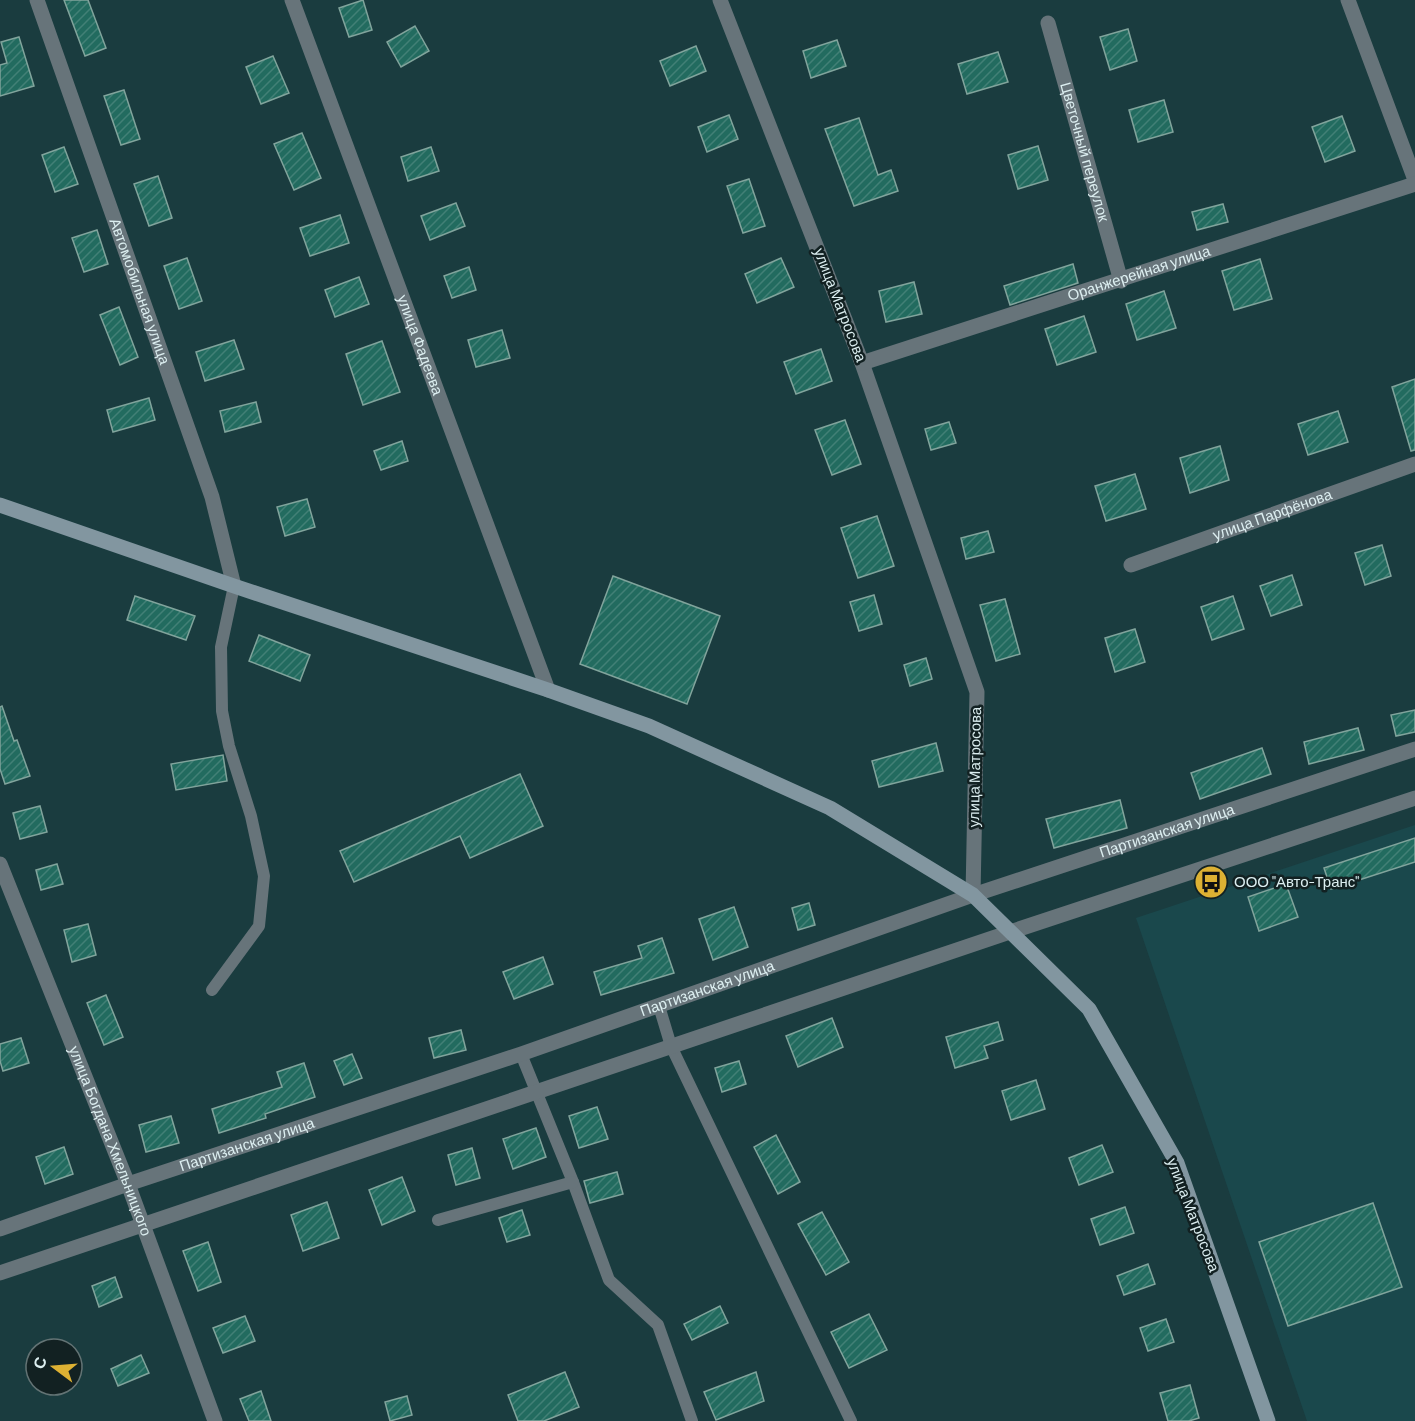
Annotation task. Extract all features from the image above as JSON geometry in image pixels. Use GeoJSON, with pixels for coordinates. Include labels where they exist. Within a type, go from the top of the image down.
{"type":"FeatureCollection","features":[{"type":"Feature","properties":{"kind":"main road"},"geometry":{"type":"LineString","coordinates":[[0,505],[649,726],[830,808],[973,895]]}},
{"type":"Feature","properties":{"kind":"main road","name":"улица Матросова"},"geometry":{"type":"LineString","coordinates":[[973,895],[1089,1009],[1177,1163],[1268,1421]]}},
{"type":"Feature","properties":{"kind":"street","name":"Автомобильная улица"},"geometry":{"type":"LineString","coordinates":[[37,0],[212,497],[234,586]]}},
{"type":"Feature","properties":{"kind":"street","name":"улица Фадеева"},"geometry":{"type":"LineString","coordinates":[[292,0],[548,690]]}},
{"type":"Feature","properties":{"kind":"street","name":"улица Матросова"},"geometry":{"type":"LineString","coordinates":[[720,0],[862,363],[977,692],[973,895]]}},
{"type":"Feature","properties":{"kind":"street"},"geometry":{"type":"LineString","coordinates":[[1348,0],[1415,182]]}},
{"type":"Feature","properties":{"kind":"street","name":"Цветочный переулок"},"geometry":{"type":"LineString","coordinates":[[1048,23],[1121,281]]}},
{"type":"Feature","properties":{"kind":"street","name":"Оранжерейная улица"},"geometry":{"type":"LineString","coordinates":[[862,363],[1121,281],[1415,182]]}},
{"type":"Feature","properties":{"kind":"street","name":"улица Парфёнова"},"geometry":{"type":"LineString","coordinates":[[1131,565],[1415,464]]}},
{"type":"Feature","properties":{"kind":"street","name":"Партизанская улица"},"geometry":{"type":"LineString","coordinates":[[0,1229],[128,1184],[521,1054],[973,895],[1415,749]]}},
{"type":"Feature","properties":{"kind":"street"},"geometry":{"type":"LineString","coordinates":[[0,1273],[1010,932],[1415,798]]}},
{"type":"Feature","properties":{"kind":"street","name":"улица Богдана Хмельницкого"},"geometry":{"type":"LineString","coordinates":[[0,864],[128,1184],[215,1421]]}},
{"type":"Feature","properties":{"kind":"lane"},"geometry":{"type":"LineString","coordinates":[[212,990],[259,926],[264,876],[251,816],[229,746],[222,711],[221,647],[234,586]]}},
{"type":"Feature","properties":{"kind":"lane"},"geometry":{"type":"LineString","coordinates":[[659,1006],[671,1046],[851,1421]]}},
{"type":"Feature","properties":{"kind":"lane"},"geometry":{"type":"LineString","coordinates":[[521,1054],[573,1182],[609,1280],[658,1325],[692,1421]]}},
{"type":"Feature","properties":{"kind":"lane"},"geometry":{"type":"LineString","coordinates":[[438,1220],[573,1182]]}},
{"type":"Feature","properties":{"kind":"shaded area"},"geometry":{"type":"Polygon","coordinates":[[[1415,825],[1415,1421],[1307,1421],[1136,918],[1415,825]]]}},
{"type":"Feature","properties":{"kind":"building"},"geometry":{"type":"Polygon","coordinates":[[[64,0],[88,0],[106,48],[85,56],[64,0]]]}},
{"type":"Feature","properties":{"kind":"building"},"geometry":{"type":"Polygon","coordinates":[[[363,0],[372,30],[349,37],[339,8],[363,0]]]}},
{"type":"Feature","properties":{"kind":"building"},"geometry":{"type":"Polygon","coordinates":[[[415,26],[429,51],[401,67],[387,42],[415,26]]]}},
{"type":"Feature","properties":{"kind":"building"},"geometry":{"type":"Polygon","coordinates":[[[1128,29],[1137,61],[1110,70],[1100,37],[1128,29]]]}},
{"type":"Feature","properties":{"kind":"building"},"geometry":{"type":"Polygon","coordinates":[[[19,37],[34,86],[0,96],[0,65],[7,63],[1,42],[19,37]]]}},
{"type":"Feature","properties":{"kind":"building"},"geometry":{"type":"Polygon","coordinates":[[[837,40],[846,66],[811,78],[803,51],[837,40]]]}},
{"type":"Feature","properties":{"kind":"building"},"geometry":{"type":"Polygon","coordinates":[[[696,46],[706,71],[670,86],[660,61],[696,46]]]}},
{"type":"Feature","properties":{"kind":"building"},"geometry":{"type":"Polygon","coordinates":[[[998,52],[1008,82],[967,94],[958,64],[998,52]]]}},
{"type":"Feature","properties":{"kind":"building"},"geometry":{"type":"Polygon","coordinates":[[[273,56],[289,93],[261,104],[246,67],[273,56]]]}},
{"type":"Feature","properties":{"kind":"building"},"geometry":{"type":"Polygon","coordinates":[[[124,90],[140,139],[121,145],[104,96],[124,90]]]}},
{"type":"Feature","properties":{"kind":"building"},"geometry":{"type":"Polygon","coordinates":[[[1164,100],[1173,132],[1138,142],[1129,110],[1164,100]]]}},
{"type":"Feature","properties":{"kind":"building"},"geometry":{"type":"Polygon","coordinates":[[[729,115],[738,139],[707,152],[698,127],[729,115]]]}},
{"type":"Feature","properties":{"kind":"building"},"geometry":{"type":"Polygon","coordinates":[[[1342,116],[1355,151],[1325,162],[1312,127],[1342,116]]]}},
{"type":"Feature","properties":{"kind":"building"},"geometry":{"type":"Polygon","coordinates":[[[859,118],[878,175],[891,170],[898,191],[854,206],[825,129],[859,118]]]}},
{"type":"Feature","properties":{"kind":"building"},"geometry":{"type":"Polygon","coordinates":[[[302,133],[321,178],[294,190],[274,144],[302,133]]]}},
{"type":"Feature","properties":{"kind":"building"},"geometry":{"type":"Polygon","coordinates":[[[1038,146],[1048,180],[1018,189],[1008,155],[1038,146]]]}},
{"type":"Feature","properties":{"kind":"building"},"geometry":{"type":"Polygon","coordinates":[[[64,147],[78,184],[55,192],[42,155],[64,147]]]}},
{"type":"Feature","properties":{"kind":"building"},"geometry":{"type":"Polygon","coordinates":[[[431,147],[439,171],[408,181],[401,157],[431,147]]]}},
{"type":"Feature","properties":{"kind":"building"},"geometry":{"type":"Polygon","coordinates":[[[158,176],[172,218],[149,226],[134,184],[158,176]]]}},
{"type":"Feature","properties":{"kind":"building"},"geometry":{"type":"Polygon","coordinates":[[[749,179],[765,226],[743,233],[727,186],[749,179]]]}},
{"type":"Feature","properties":{"kind":"building"},"geometry":{"type":"Polygon","coordinates":[[[456,203],[465,226],[430,240],[421,216],[456,203]]]}},
{"type":"Feature","properties":{"kind":"building"},"geometry":{"type":"Polygon","coordinates":[[[1223,204],[1228,222],[1197,230],[1192,212],[1223,204]]]}},
{"type":"Feature","properties":{"kind":"building"},"geometry":{"type":"Polygon","coordinates":[[[340,215],[349,243],[310,256],[300,228],[340,215]]]}},
{"type":"Feature","properties":{"kind":"building"},"geometry":{"type":"Polygon","coordinates":[[[97,230],[108,264],[84,272],[72,238],[97,230]]]}},
{"type":"Feature","properties":{"kind":"building"},"geometry":{"type":"Polygon","coordinates":[[[187,258],[202,301],[179,309],[164,266],[187,258]]]}},
{"type":"Feature","properties":{"kind":"building"},"geometry":{"type":"Polygon","coordinates":[[[781,258],[794,287],[757,303],[745,274],[781,258]]]}},
{"type":"Feature","properties":{"kind":"building"},"geometry":{"type":"Polygon","coordinates":[[[1260,259],[1272,299],[1234,310],[1222,271],[1260,259]]]}},
{"type":"Feature","properties":{"kind":"building"},"geometry":{"type":"Polygon","coordinates":[[[1073,264],[1078,283],[1010,305],[1004,286],[1073,264]]]}},
{"type":"Feature","properties":{"kind":"building"},"geometry":{"type":"Polygon","coordinates":[[[469,267],[476,290],[452,298],[444,276],[469,267]]]}},
{"type":"Feature","properties":{"kind":"building"},"geometry":{"type":"Polygon","coordinates":[[[359,277],[369,304],[335,317],[325,290],[359,277]]]}},
{"type":"Feature","properties":{"kind":"building"},"geometry":{"type":"Polygon","coordinates":[[[914,282],[922,314],[886,322],[879,291],[914,282]]]}},
{"type":"Feature","properties":{"kind":"building"},"geometry":{"type":"Polygon","coordinates":[[[1164,291],[1176,328],[1137,340],[1126,304],[1164,291]]]}},
{"type":"Feature","properties":{"kind":"building"},"geometry":{"type":"Polygon","coordinates":[[[119,307],[138,357],[120,365],[100,315],[119,307]]]}},
{"type":"Feature","properties":{"kind":"building"},"geometry":{"type":"Polygon","coordinates":[[[1084,316],[1096,352],[1057,365],[1045,329],[1084,316]]]}},
{"type":"Feature","properties":{"kind":"building"},"geometry":{"type":"Polygon","coordinates":[[[502,330],[510,358],[476,367],[468,340],[502,330]]]}},
{"type":"Feature","properties":{"kind":"building"},"geometry":{"type":"Polygon","coordinates":[[[234,340],[244,369],[205,381],[196,352],[234,340]]]}},
{"type":"Feature","properties":{"kind":"building"},"geometry":{"type":"Polygon","coordinates":[[[382,341],[400,392],[363,405],[346,354],[382,341]]]}},
{"type":"Feature","properties":{"kind":"building"},"geometry":{"type":"Polygon","coordinates":[[[821,349],[832,381],[796,394],[784,362],[821,349]]]}},
{"type":"Feature","properties":{"kind":"building"},"geometry":{"type":"Polygon","coordinates":[[[1415,379],[1415,450],[1411,451],[1392,387],[1415,379]]]}},
{"type":"Feature","properties":{"kind":"building"},"geometry":{"type":"Polygon","coordinates":[[[149,398],[155,420],[113,432],[107,410],[149,398]]]}},
{"type":"Feature","properties":{"kind":"building"},"geometry":{"type":"Polygon","coordinates":[[[256,402],[261,422],[225,432],[220,411],[256,402]]]}},
{"type":"Feature","properties":{"kind":"building"},"geometry":{"type":"Polygon","coordinates":[[[1338,411],[1348,442],[1308,455],[1298,424],[1338,411]]]}},
{"type":"Feature","properties":{"kind":"building"},"geometry":{"type":"Polygon","coordinates":[[[845,420],[861,464],[832,475],[815,430],[845,420]]]}},
{"type":"Feature","properties":{"kind":"building"},"geometry":{"type":"Polygon","coordinates":[[[949,422],[956,443],[931,450],[925,429],[949,422]]]}},
{"type":"Feature","properties":{"kind":"building"},"geometry":{"type":"Polygon","coordinates":[[[402,441],[408,461],[381,470],[374,451],[402,441]]]}},
{"type":"Feature","properties":{"kind":"building"},"geometry":{"type":"Polygon","coordinates":[[[1220,446],[1229,480],[1190,493],[1180,458],[1220,446]]]}},
{"type":"Feature","properties":{"kind":"building"},"geometry":{"type":"Polygon","coordinates":[[[1135,474],[1146,509],[1106,521],[1095,486],[1135,474]]]}},
{"type":"Feature","properties":{"kind":"building"},"geometry":{"type":"Polygon","coordinates":[[[307,499],[315,527],[285,536],[277,507],[307,499]]]}},
{"type":"Feature","properties":{"kind":"building"},"geometry":{"type":"Polygon","coordinates":[[[877,516],[894,566],[858,578],[841,528],[877,516]]]}},
{"type":"Feature","properties":{"kind":"building"},"geometry":{"type":"Polygon","coordinates":[[[988,531],[994,552],[966,559],[961,538],[988,531]]]}},
{"type":"Feature","properties":{"kind":"building"},"geometry":{"type":"Polygon","coordinates":[[[1382,545],[1391,576],[1365,585],[1355,553],[1382,545]]]}},
{"type":"Feature","properties":{"kind":"building"},"geometry":{"type":"Polygon","coordinates":[[[1292,575],[1302,605],[1271,616],[1260,586],[1292,575]]]}},
{"type":"Feature","properties":{"kind":"building"},"geometry":{"type":"Polygon","coordinates":[[[613,576],[720,616],[687,704],[580,664],[613,576]]]}},
{"type":"Feature","properties":{"kind":"building"},"geometry":{"type":"Polygon","coordinates":[[[874,595],[882,624],[859,631],[850,602],[874,595]]]}},
{"type":"Feature","properties":{"kind":"building"},"geometry":{"type":"Polygon","coordinates":[[[135,596],[195,616],[186,640],[127,620],[135,596]]]}},
{"type":"Feature","properties":{"kind":"building"},"geometry":{"type":"Polygon","coordinates":[[[1233,596],[1244,629],[1212,640],[1201,607],[1233,596]]]}},
{"type":"Feature","properties":{"kind":"building"},"geometry":{"type":"Polygon","coordinates":[[[1005,599],[1020,654],[996,661],[980,605],[1005,599]]]}},
{"type":"Feature","properties":{"kind":"building"},"geometry":{"type":"Polygon","coordinates":[[[1135,629],[1145,662],[1115,672],[1105,638],[1135,629]]]}},
{"type":"Feature","properties":{"kind":"building"},"geometry":{"type":"Polygon","coordinates":[[[259,635],[310,655],[300,681],[249,661],[259,635]]]}},
{"type":"Feature","properties":{"kind":"building"},"geometry":{"type":"Polygon","coordinates":[[[926,658],[932,679],[910,686],[904,665],[926,658]]]}},
{"type":"Feature","properties":{"kind":"building"},"geometry":{"type":"Polygon","coordinates":[[[2,706],[14,741],[17,740],[30,776],[5,784],[0,769],[0,707],[2,706]]]}},
{"type":"Feature","properties":{"kind":"building"},"geometry":{"type":"Polygon","coordinates":[[[1415,710],[1415,732],[1396,736],[1391,715],[1415,710]]]}},
{"type":"Feature","properties":{"kind":"building"},"geometry":{"type":"Polygon","coordinates":[[[1358,728],[1364,750],[1309,764],[1304,742],[1358,728]]]}},
{"type":"Feature","properties":{"kind":"building"},"geometry":{"type":"Polygon","coordinates":[[[936,743],[943,771],[879,787],[872,761],[936,743]]]}},
{"type":"Feature","properties":{"kind":"building"},"geometry":{"type":"Polygon","coordinates":[[[1262,748],[1271,774],[1200,799],[1191,773],[1262,748]]]}},
{"type":"Feature","properties":{"kind":"building"},"geometry":{"type":"Polygon","coordinates":[[[223,755],[227,781],[176,790],[171,764],[223,755]]]}},
{"type":"Feature","properties":{"kind":"building"},"geometry":{"type":"Polygon","coordinates":[[[520,774],[543,826],[470,858],[460,836],[354,882],[340,851],[520,774]]]}},
{"type":"Feature","properties":{"kind":"building"},"geometry":{"type":"Polygon","coordinates":[[[1120,800],[1127,828],[1054,848],[1046,819],[1120,800]]]}},
{"type":"Feature","properties":{"kind":"building"},"geometry":{"type":"Polygon","coordinates":[[[40,806],[47,832],[20,839],[13,813],[40,806]]]}},
{"type":"Feature","properties":{"kind":"building"},"geometry":{"type":"Polygon","coordinates":[[[1415,838],[1415,862],[1331,889],[1324,868],[1415,838]]]}},
{"type":"Feature","properties":{"kind":"building"},"geometry":{"type":"Polygon","coordinates":[[[57,864],[63,884],[41,890],[36,870],[57,864]]]}},
{"type":"Feature","properties":{"kind":"building"},"geometry":{"type":"Polygon","coordinates":[[[1286,884],[1298,917],[1259,931],[1248,897],[1286,884]]]}},
{"type":"Feature","properties":{"kind":"building"},"geometry":{"type":"Polygon","coordinates":[[[809,903],[815,925],[798,930],[792,908],[809,903]]]}},
{"type":"Feature","properties":{"kind":"building"},"geometry":{"type":"Polygon","coordinates":[[[734,907],[748,947],[713,960],[699,919],[734,907]]]}},
{"type":"Feature","properties":{"kind":"building"},"geometry":{"type":"Polygon","coordinates":[[[88,924],[96,955],[72,962],[64,930],[88,924]]]}},
{"type":"Feature","properties":{"kind":"building"},"geometry":{"type":"Polygon","coordinates":[[[662,938],[674,973],[601,995],[594,972],[642,958],[638,946],[662,938]]]}},
{"type":"Feature","properties":{"kind":"building"},"geometry":{"type":"Polygon","coordinates":[[[543,957],[553,984],[514,999],[503,972],[543,957]]]}},
{"type":"Feature","properties":{"kind":"building"},"geometry":{"type":"Polygon","coordinates":[[[106,995],[123,1037],[104,1045],[87,1003],[106,995]]]}},
{"type":"Feature","properties":{"kind":"building"},"geometry":{"type":"Polygon","coordinates":[[[832,1018],[843,1047],[798,1067],[786,1036],[832,1018]]]}},
{"type":"Feature","properties":{"kind":"building"},"geometry":{"type":"Polygon","coordinates":[[[998,1022],[1003,1040],[984,1046],[988,1058],[955,1068],[946,1037],[998,1022]]]}},
{"type":"Feature","properties":{"kind":"building"},"geometry":{"type":"Polygon","coordinates":[[[461,1030],[466,1050],[434,1058],[429,1038],[461,1030]]]}},
{"type":"Feature","properties":{"kind":"building"},"geometry":{"type":"Polygon","coordinates":[[[21,1038],[29,1063],[3,1071],[0,1061],[0,1044],[21,1038]]]}},
{"type":"Feature","properties":{"kind":"building"},"geometry":{"type":"Polygon","coordinates":[[[352,1054],[362,1078],[344,1085],[334,1061],[352,1054]]]}},
{"type":"Feature","properties":{"kind":"building"},"geometry":{"type":"Polygon","coordinates":[[[739,1061],[746,1084],[722,1092],[715,1068],[739,1061]]]}},
{"type":"Feature","properties":{"kind":"building"},"geometry":{"type":"Polygon","coordinates":[[[304,1063],[315,1097],[265,1114],[266,1118],[219,1133],[212,1109],[282,1087],[277,1072],[304,1063]]]}},
{"type":"Feature","properties":{"kind":"building"},"geometry":{"type":"Polygon","coordinates":[[[1036,1080],[1045,1109],[1011,1120],[1002,1091],[1036,1080]]]}},
{"type":"Feature","properties":{"kind":"building"},"geometry":{"type":"Polygon","coordinates":[[[597,1107],[608,1139],[579,1148],[569,1116],[597,1107]]]}},
{"type":"Feature","properties":{"kind":"building"},"geometry":{"type":"Polygon","coordinates":[[[171,1116],[179,1143],[146,1152],[139,1125],[171,1116]]]}},
{"type":"Feature","properties":{"kind":"building"},"geometry":{"type":"Polygon","coordinates":[[[536,1128],[546,1157],[513,1169],[503,1139],[536,1128]]]}},
{"type":"Feature","properties":{"kind":"building"},"geometry":{"type":"Polygon","coordinates":[[[776,1135],[800,1182],[778,1194],[754,1147],[776,1135]]]}},
{"type":"Feature","properties":{"kind":"building"},"geometry":{"type":"Polygon","coordinates":[[[1102,1145],[1113,1172],[1079,1185],[1069,1158],[1102,1145]]]}},
{"type":"Feature","properties":{"kind":"building"},"geometry":{"type":"Polygon","coordinates":[[[64,1147],[73,1174],[45,1184],[36,1157],[64,1147]]]}},
{"type":"Feature","properties":{"kind":"building"},"geometry":{"type":"Polygon","coordinates":[[[472,1148],[480,1178],[456,1185],[448,1155],[472,1148]]]}},
{"type":"Feature","properties":{"kind":"building"},"geometry":{"type":"Polygon","coordinates":[[[617,1172],[623,1194],[590,1203],[584,1181],[617,1172]]]}},
{"type":"Feature","properties":{"kind":"building"},"geometry":{"type":"Polygon","coordinates":[[[402,1177],[415,1211],[382,1225],[369,1190],[402,1177]]]}},
{"type":"Feature","properties":{"kind":"building"},"geometry":{"type":"Polygon","coordinates":[[[327,1202],[339,1238],[303,1251],[291,1215],[327,1202]]]}},
{"type":"Feature","properties":{"kind":"building"},"geometry":{"type":"Polygon","coordinates":[[[1373,1203],[1402,1287],[1288,1326],[1259,1242],[1373,1203]]]}},
{"type":"Feature","properties":{"kind":"building"},"geometry":{"type":"Polygon","coordinates":[[[1125,1207],[1134,1233],[1100,1245],[1091,1219],[1125,1207]]]}},
{"type":"Feature","properties":{"kind":"building"},"geometry":{"type":"Polygon","coordinates":[[[522,1210],[530,1235],[507,1242],[499,1218],[522,1210]]]}},
{"type":"Feature","properties":{"kind":"building"},"geometry":{"type":"Polygon","coordinates":[[[822,1212],[849,1262],[826,1275],[798,1224],[822,1212]]]}},
{"type":"Feature","properties":{"kind":"building"},"geometry":{"type":"Polygon","coordinates":[[[208,1242],[221,1282],[198,1291],[183,1251],[208,1242]]]}},
{"type":"Feature","properties":{"kind":"building"},"geometry":{"type":"Polygon","coordinates":[[[1148,1264],[1155,1284],[1124,1295],[1117,1276],[1148,1264]]]}},
{"type":"Feature","properties":{"kind":"building"},"geometry":{"type":"Polygon","coordinates":[[[115,1277],[122,1297],[99,1307],[92,1286],[115,1277]]]}},
{"type":"Feature","properties":{"kind":"building"},"geometry":{"type":"Polygon","coordinates":[[[720,1306],[728,1323],[692,1340],[684,1324],[720,1306]]]}},
{"type":"Feature","properties":{"kind":"building"},"geometry":{"type":"Polygon","coordinates":[[[869,1314],[887,1350],[849,1368],[831,1332],[869,1314]]]}},
{"type":"Feature","properties":{"kind":"building"},"geometry":{"type":"Polygon","coordinates":[[[245,1316],[255,1341],[223,1353],[213,1328],[245,1316]]]}},
{"type":"Feature","properties":{"kind":"building"},"geometry":{"type":"Polygon","coordinates":[[[1166,1319],[1174,1342],[1148,1351],[1140,1328],[1166,1319]]]}},
{"type":"Feature","properties":{"kind":"building"},"geometry":{"type":"Polygon","coordinates":[[[141,1355],[149,1373],[118,1386],[111,1369],[141,1355]]]}},
{"type":"Feature","properties":{"kind":"building"},"geometry":{"type":"Polygon","coordinates":[[[565,1372],[579,1407],[544,1421],[518,1421],[508,1395],[565,1372]]]}},
{"type":"Feature","properties":{"kind":"building"},"geometry":{"type":"Polygon","coordinates":[[[756,1372],[764,1401],[716,1420],[704,1392],[756,1372]]]}},
{"type":"Feature","properties":{"kind":"building"},"geometry":{"type":"Polygon","coordinates":[[[1190,1385],[1199,1418],[1189,1421],[1168,1421],[1160,1393],[1190,1385]]]}},
{"type":"Feature","properties":{"kind":"building"},"geometry":{"type":"Polygon","coordinates":[[[261,1391],[271,1421],[249,1421],[240,1399],[261,1391]]]}},
{"type":"Feature","properties":{"kind":"building"},"geometry":{"type":"Polygon","coordinates":[[[407,1396],[412,1415],[390,1421],[385,1402],[407,1396]]]}},
{"type":"Feature","properties":{"kind":"place","name":"ООО \"Авто-Транс\""},"geometry":{"type":"Point","coordinates":[1211,882]}}]}
